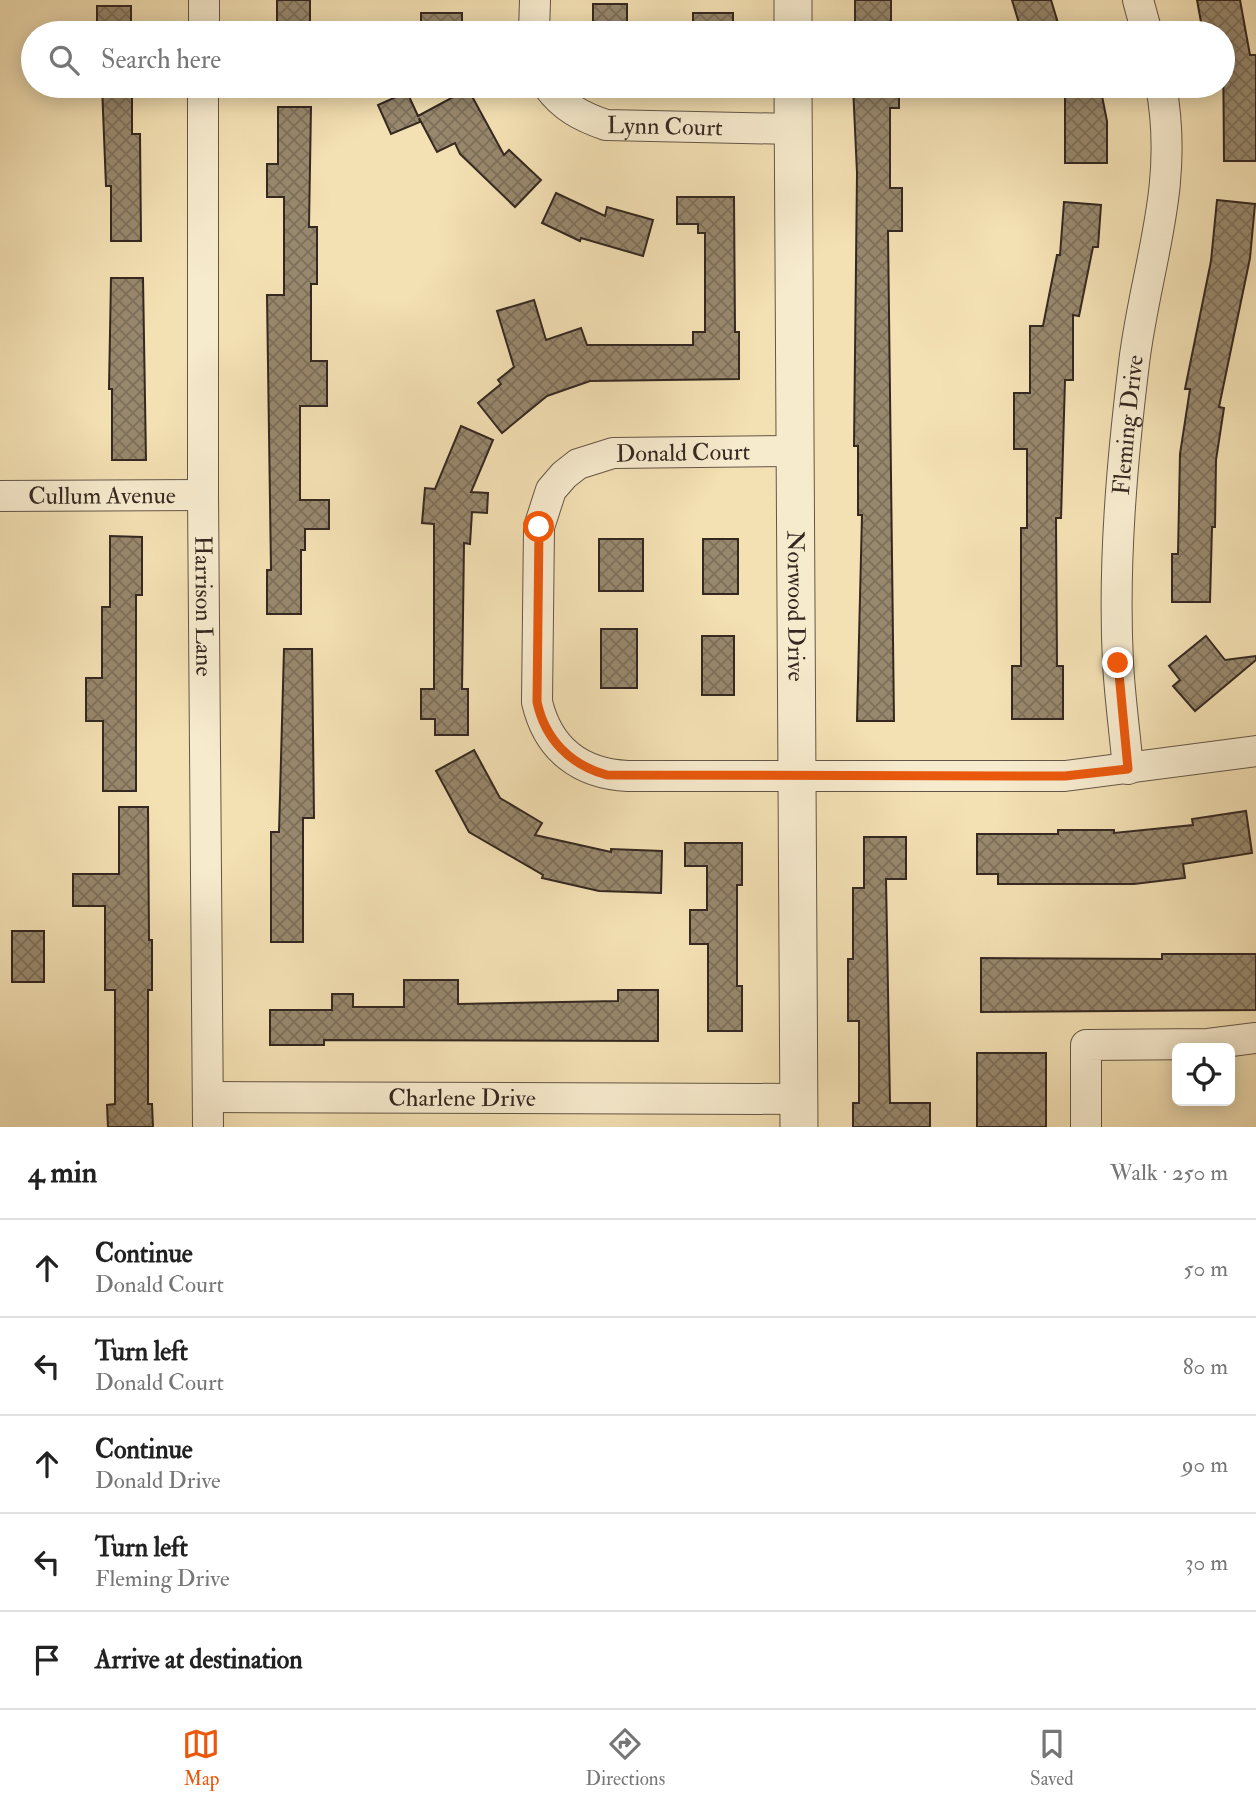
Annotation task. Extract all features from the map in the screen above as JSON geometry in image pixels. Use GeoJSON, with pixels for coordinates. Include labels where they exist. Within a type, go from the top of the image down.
{"type":"FeatureCollection","features":[{"type":"Feature","properties":{"kind":"street"},"geometry":{"type":"LineString","coordinates":[[204,0],[204,21]]}},
{"type":"Feature","properties":{"kind":"street"},"geometry":{"type":"LineString","coordinates":[[534,21],[535,0]]}},
{"type":"Feature","properties":{"kind":"street"},"geometry":{"type":"LineString","coordinates":[[793,0],[793,21]]}},
{"type":"Feature","properties":{"kind":"street"},"geometry":{"type":"LineString","coordinates":[[1138,0],[1144,21]]}},
{"type":"Feature","properties":{"kind":"street","name":"Harrison Lane"},"geometry":{"type":"LineString","coordinates":[[204,98],[203,495],[208,1127]]}},
{"type":"Feature","properties":{"kind":"street","name":"Lynn Court"},"geometry":{"type":"LineString","coordinates":[[559,98],[584,118],[606,125],[793,129]]}},
{"type":"Feature","properties":{"kind":"street","name":"Norwood Drive"},"geometry":{"type":"LineString","coordinates":[[793,98],[799,1113]]}},
{"type":"Feature","properties":{"kind":"street","name":"Fleming Drive"},"geometry":{"type":"LineString","coordinates":[[1128,769],[1118,663],[1121,509],[1135,359],[1164,212],[1168,129],[1163,98]]}},
{"type":"Feature","properties":{"kind":"street","name":"Donald Court"},"geometry":{"type":"LineString","coordinates":[[796,451],[613,453],[578,464],[551,490],[539,527],[537,702],[542,723],[552,739],[587,770],[628,776],[1065,776],[1256,751]]}},
{"type":"Feature","properties":{"kind":"street","name":"Cullum Avenue"},"geometry":{"type":"LineString","coordinates":[[0,496],[203,495]]}},
{"type":"Feature","properties":{"kind":"street"},"geometry":{"type":"LineString","coordinates":[[1086,1127],[1086,1045],[1208,1044],[1256,1038]]}},
{"type":"Feature","properties":{"kind":"street","name":"Charlene Drive"},"geometry":{"type":"LineString","coordinates":[[208,1097],[799,1113]]}},
{"type":"Feature","properties":{"kind":"building"},"geometry":{"type":"Polygon","coordinates":[[[277,0],[310,0],[310,21],[277,21],[277,0]]]}},
{"type":"Feature","properties":{"kind":"building"},"geometry":{"type":"Polygon","coordinates":[[[855,0],[891,0],[891,21],[855,21],[855,0]]]}},
{"type":"Feature","properties":{"kind":"building"},"geometry":{"type":"Polygon","coordinates":[[[1012,0],[1051,0],[1057,21],[1018,21],[1012,0]]]}},
{"type":"Feature","properties":{"kind":"building"},"geometry":{"type":"Polygon","coordinates":[[[1197,0],[1240,0],[1250,55],[1256,55],[1256,161],[1224,161],[1224,98],[1235,98],[1235,21],[1201,21],[1197,0]]]}},
{"type":"Feature","properties":{"kind":"building"},"geometry":{"type":"Polygon","coordinates":[[[593,4],[627,4],[627,21],[593,21],[593,4]]]}},
{"type":"Feature","properties":{"kind":"building"},"geometry":{"type":"Polygon","coordinates":[[[97,6],[131,6],[131,21],[97,21],[97,6]]]}},
{"type":"Feature","properties":{"kind":"building"},"geometry":{"type":"Polygon","coordinates":[[[421,13],[462,13],[462,21],[421,21],[421,13]]]}},
{"type":"Feature","properties":{"kind":"building"},"geometry":{"type":"Polygon","coordinates":[[[693,13],[733,13],[733,21],[693,21],[693,13]]]}},
{"type":"Feature","properties":{"kind":"building"},"geometry":{"type":"Polygon","coordinates":[[[102,98],[132,98],[132,134],[140,134],[141,241],[111,241],[111,186],[106,186],[102,98]]]}},
{"type":"Feature","properties":{"kind":"building"},"geometry":{"type":"Polygon","coordinates":[[[394,98],[410,98],[418,116],[451,98],[473,98],[504,155],[509,150],[541,180],[515,207],[460,154],[455,143],[437,152],[419,118],[420,122],[391,134],[378,105],[394,98]]]}},
{"type":"Feature","properties":{"kind":"building"},"geometry":{"type":"Polygon","coordinates":[[[854,98],[899,98],[899,108],[890,108],[890,188],[902,188],[902,231],[888,231],[894,721],[857,721],[862,515],[858,515],[858,446],[854,446],[857,173],[854,98]]]}},
{"type":"Feature","properties":{"kind":"building"},"geometry":{"type":"Polygon","coordinates":[[[1065,98],[1102,98],[1107,121],[1107,163],[1065,163],[1065,98]]]}},
{"type":"Feature","properties":{"kind":"building"},"geometry":{"type":"Polygon","coordinates":[[[278,107],[311,107],[309,227],[317,227],[317,284],[311,284],[311,361],[327,361],[327,406],[300,406],[300,500],[329,500],[329,529],[305,529],[305,550],[301,550],[301,614],[267,614],[267,570],[271,570],[267,295],[284,295],[284,197],[267,197],[267,164],[278,164],[278,107]]]}},
{"type":"Feature","properties":{"kind":"building"},"geometry":{"type":"Polygon","coordinates":[[[556,193],[605,216],[607,207],[653,220],[643,256],[581,238],[580,241],[542,223],[556,193]]]}},
{"type":"Feature","properties":{"kind":"building"},"geometry":{"type":"Polygon","coordinates":[[[677,197],[734,197],[735,332],[739,332],[739,379],[590,381],[547,396],[502,433],[478,403],[501,384],[498,380],[514,367],[497,311],[534,300],[546,340],[581,328],[587,345],[693,345],[693,332],[705,332],[705,233],[698,233],[698,224],[677,224],[677,197]]]}},
{"type":"Feature","properties":{"kind":"building"},"geometry":{"type":"Polygon","coordinates":[[[1217,200],[1255,204],[1250,258],[1219,407],[1224,408],[1216,460],[1210,602],[1172,602],[1172,554],[1178,554],[1180,454],[1190,389],[1185,389],[1211,261],[1217,200]]]}},
{"type":"Feature","properties":{"kind":"building"},"geometry":{"type":"Polygon","coordinates":[[[1064,202],[1101,205],[1098,247],[1093,247],[1079,316],[1073,315],[1073,380],[1065,380],[1061,518],[1056,518],[1057,666],[1063,666],[1063,719],[1012,719],[1012,666],[1021,666],[1021,528],[1027,528],[1027,449],[1014,449],[1014,393],[1030,393],[1030,326],[1043,326],[1057,255],[1060,255],[1064,202]]]}},
{"type":"Feature","properties":{"kind":"building"},"geometry":{"type":"Polygon","coordinates":[[[111,278],[143,278],[146,460],[112,460],[112,389],[109,389],[111,278]]]}},
{"type":"Feature","properties":{"kind":"building"},"geometry":{"type":"Polygon","coordinates":[[[461,426],[493,440],[471,492],[488,493],[487,513],[472,512],[470,544],[464,543],[462,689],[468,689],[468,735],[435,735],[435,719],[421,719],[421,689],[434,689],[434,524],[422,523],[425,488],[435,489],[461,426]]]}},
{"type":"Feature","properties":{"kind":"building"},"geometry":{"type":"Polygon","coordinates":[[[110,536],[142,537],[142,595],[136,595],[136,791],[103,791],[103,721],[86,721],[86,678],[102,678],[102,607],[110,607],[110,536]]]}},
{"type":"Feature","properties":{"kind":"building"},"geometry":{"type":"Polygon","coordinates":[[[599,539],[643,539],[643,591],[599,591],[599,539]]]}},
{"type":"Feature","properties":{"kind":"building"},"geometry":{"type":"Polygon","coordinates":[[[703,539],[738,539],[738,594],[703,594],[703,539]]]}},
{"type":"Feature","properties":{"kind":"building"},"geometry":{"type":"Polygon","coordinates":[[[601,629],[637,629],[637,688],[601,688],[601,629]]]}},
{"type":"Feature","properties":{"kind":"building"},"geometry":{"type":"Polygon","coordinates":[[[702,636],[734,636],[734,695],[702,695],[702,636]]]}},
{"type":"Feature","properties":{"kind":"building"},"geometry":{"type":"Polygon","coordinates":[[[1206,636],[1225,660],[1256,656],[1256,660],[1195,711],[1173,686],[1180,680],[1169,666],[1206,636]]]}},
{"type":"Feature","properties":{"kind":"building"},"geometry":{"type":"Polygon","coordinates":[[[284,649],[312,649],[314,818],[303,818],[303,942],[271,942],[271,832],[279,832],[284,649]]]}},
{"type":"Feature","properties":{"kind":"building"},"geometry":{"type":"Polygon","coordinates":[[[474,750],[500,798],[542,823],[535,835],[611,852],[611,849],[662,851],[661,893],[599,891],[542,878],[543,875],[469,832],[436,771],[474,750]]]}},
{"type":"Feature","properties":{"kind":"building"},"geometry":{"type":"Polygon","coordinates":[[[119,807],[148,807],[152,990],[148,990],[148,1104],[152,1104],[153,1127],[108,1127],[107,1105],[115,1104],[115,990],[105,990],[105,906],[73,906],[73,874],[119,874],[119,807]]]}},
{"type":"Feature","properties":{"kind":"building"},"geometry":{"type":"Polygon","coordinates":[[[1246,811],[1252,853],[1183,864],[1185,878],[1134,884],[998,884],[998,874],[977,874],[977,834],[1058,834],[1058,830],[1114,830],[1114,833],[1193,825],[1192,819],[1246,811]]]}},
{"type":"Feature","properties":{"kind":"building"},"geometry":{"type":"Polygon","coordinates":[[[864,837],[906,837],[906,879],[886,879],[890,1103],[930,1103],[930,1127],[853,1127],[853,1103],[859,1103],[859,1021],[848,1021],[848,959],[853,959],[853,888],[864,888],[864,837]]]}},
{"type":"Feature","properties":{"kind":"building"},"geometry":{"type":"Polygon","coordinates":[[[685,843],[742,843],[742,885],[737,885],[737,986],[742,986],[742,1031],[708,1031],[708,944],[690,944],[690,910],[707,910],[707,866],[685,866],[685,843]]]}},
{"type":"Feature","properties":{"kind":"building"},"geometry":{"type":"Polygon","coordinates":[[[12,931],[44,931],[44,982],[12,982],[12,931]]]}},
{"type":"Feature","properties":{"kind":"building"},"geometry":{"type":"Polygon","coordinates":[[[1162,954],[1256,954],[1256,1010],[981,1012],[981,958],[1162,959],[1162,954]]]}},
{"type":"Feature","properties":{"kind":"building"},"geometry":{"type":"Polygon","coordinates":[[[404,980],[458,980],[458,1004],[618,1001],[618,990],[658,990],[658,1041],[324,1040],[324,1045],[270,1045],[270,1010],[332,1010],[332,994],[353,994],[353,1007],[404,1007],[404,980]]]}},
{"type":"Feature","properties":{"kind":"building"},"geometry":{"type":"Polygon","coordinates":[[[977,1053],[1046,1053],[1046,1127],[977,1127],[977,1053]]]}},
{"type":"Feature","properties":{"kind":"route"},"geometry":{"type":"LineString","coordinates":[[539,527],[537,702],[542,723],[552,739],[570,757],[587,770],[607,775],[1065,776],[1128,769],[1118,663]]}}]}
